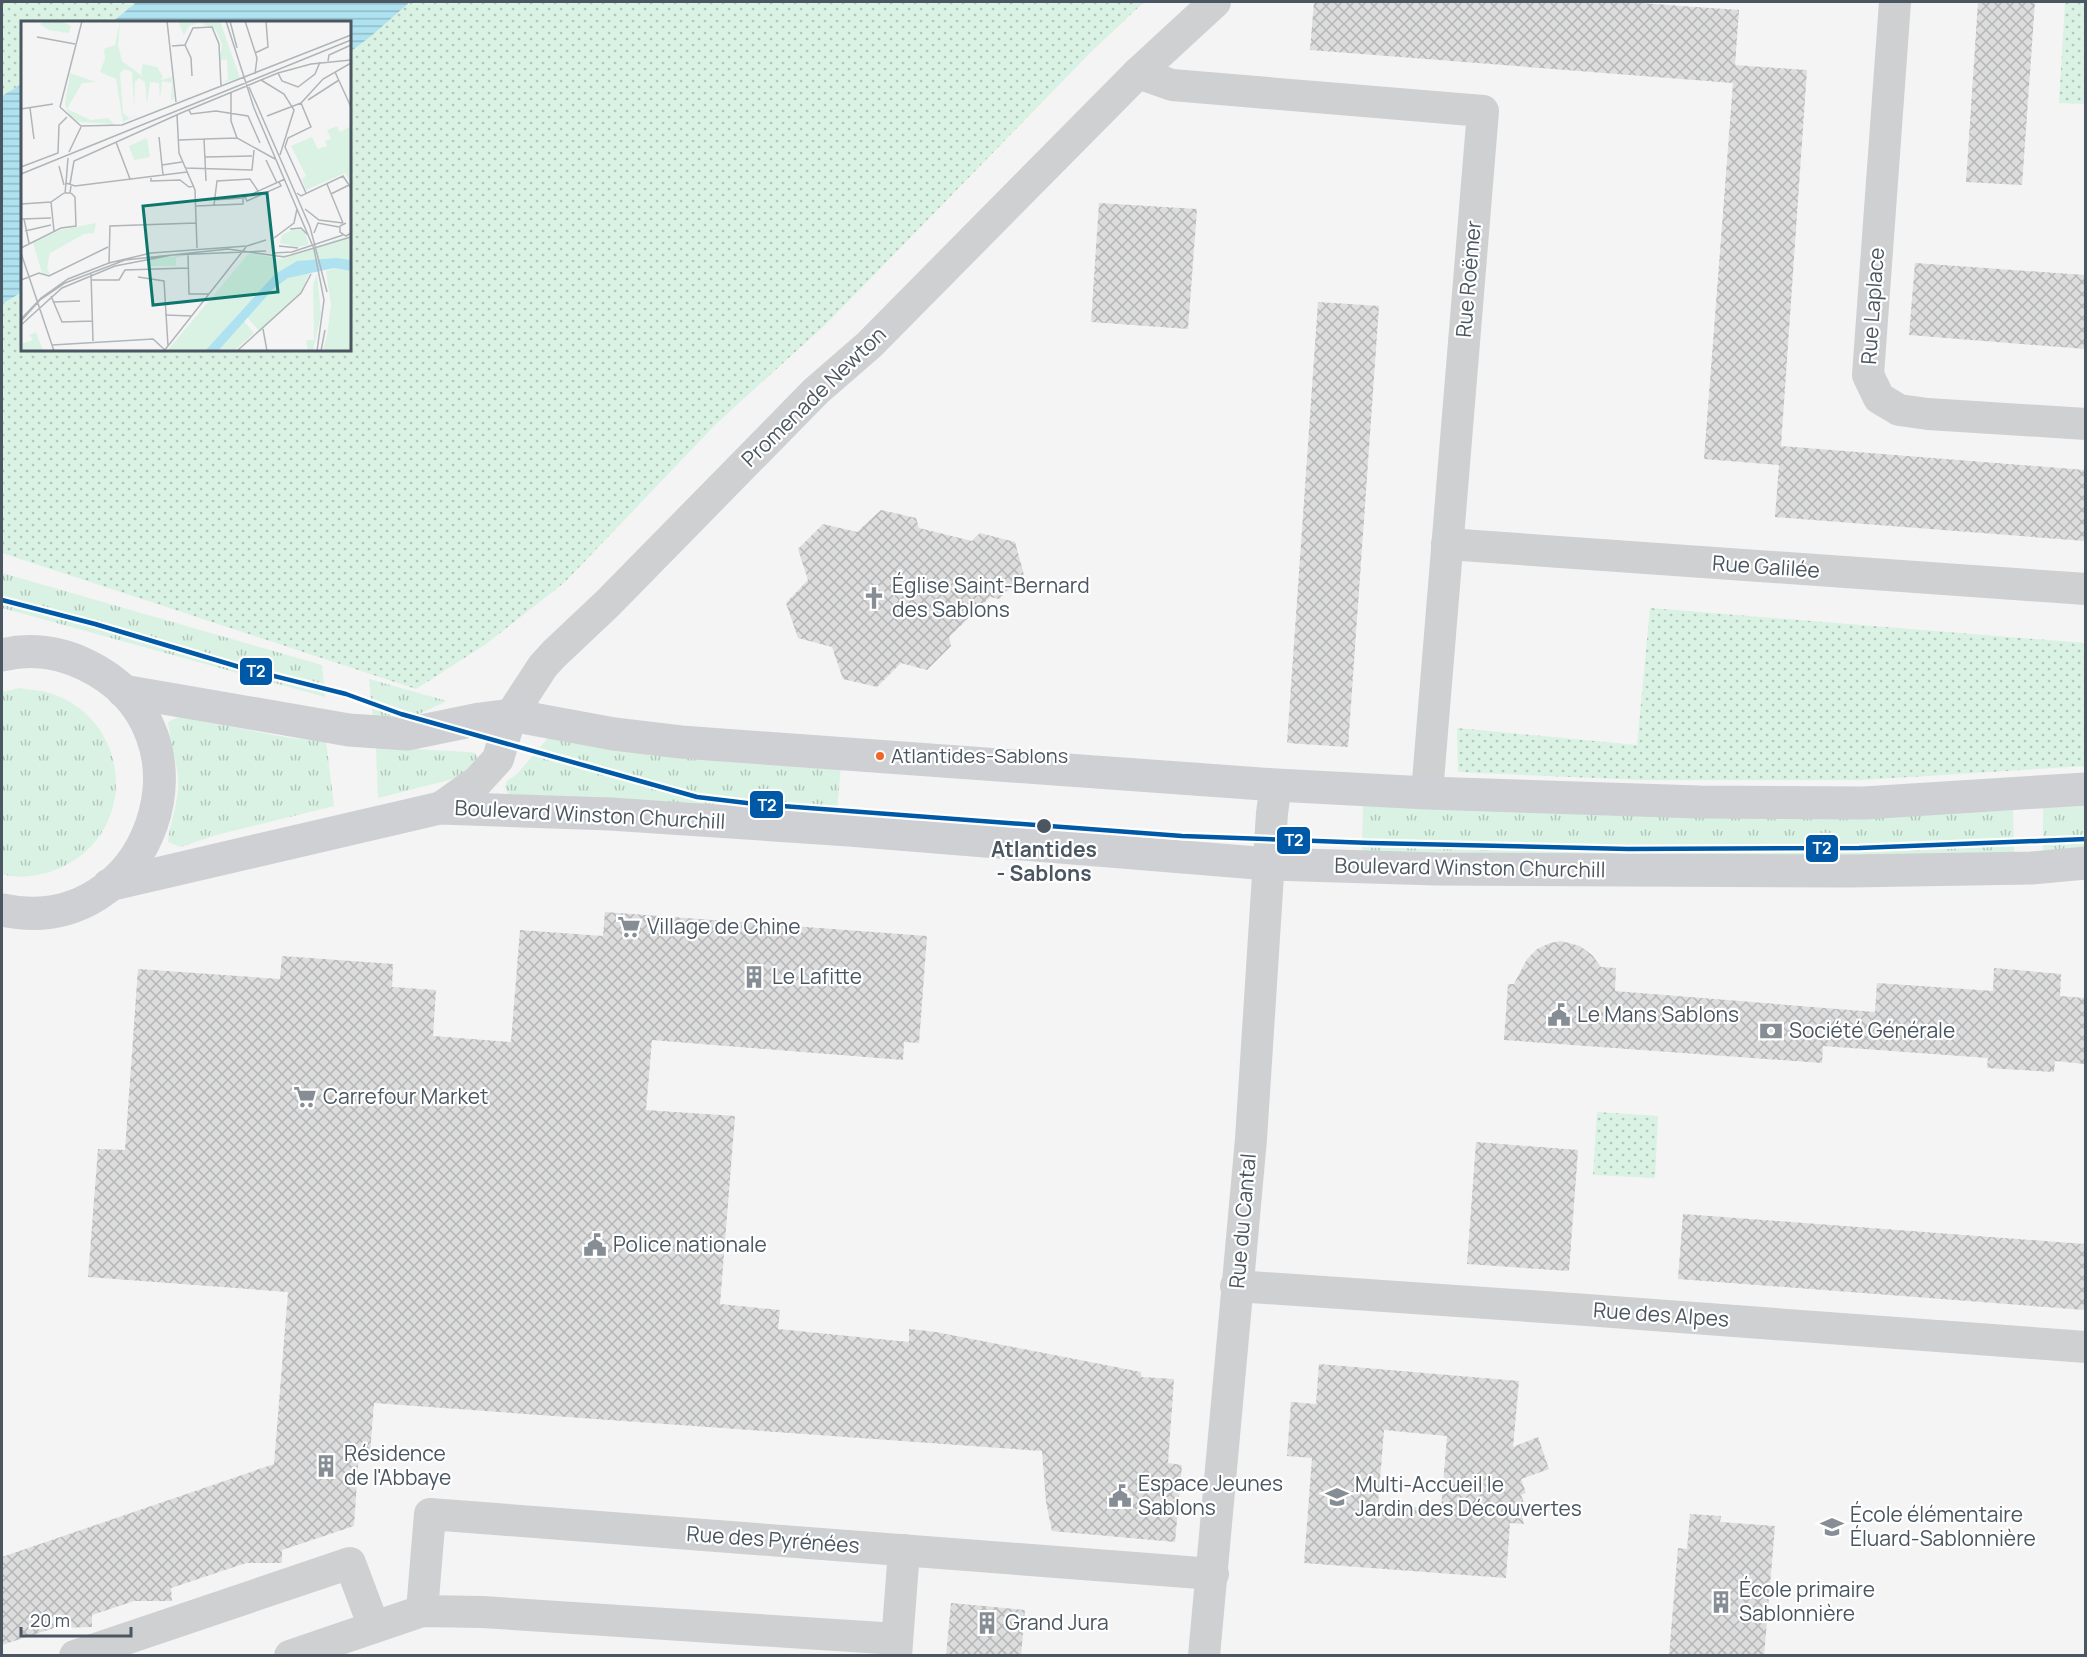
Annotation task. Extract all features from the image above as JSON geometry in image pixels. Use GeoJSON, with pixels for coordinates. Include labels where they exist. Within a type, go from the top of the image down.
{"type":"FeatureCollection","features":[{"type":"Feature","properties":{"kind":"street","name":"Promenade Newton"},"geometry":{"type":"LineString","coordinates":[[440,808],[478,781],[498,759],[511,715],[543,666],[554,654],[816,391],[869,345],[1138,73],[1215,2]]}},
{"type":"Feature","properties":{"kind":"street","name":"Rue Laplace"},"geometry":{"type":"LineString","coordinates":[[1895,2],[1868,375],[1879,398],[1899,410],[1928,414],[2085,424]]}},
{"type":"Feature","properties":{"kind":"street","name":"Rue Roëmer"},"geometry":{"type":"LineString","coordinates":[[1138,73],[1172,86],[1483,111],[1427,793]]}},
{"type":"Feature","properties":{"kind":"street","name":"Rue Galilée"},"geometry":{"type":"LineString","coordinates":[[1447,544],[2085,589]]}},
{"type":"Feature","properties":{"kind":"street"},"geometry":{"type":"LineString","coordinates":[[2,910],[35,912],[66,908],[109,885],[127,869],[147,839],[155,817],[159,794],[157,758],[151,735],[140,714],[123,691],[101,673],[70,658],[34,652],[4,653]]}},
{"type":"Feature","properties":{"kind":"street"},"geometry":{"type":"LineString","coordinates":[[123,691],[348,730],[407,734],[511,715],[614,734],[681,742],[1276,785],[1427,793],[1699,802],[1864,803],[2085,789]]}},
{"type":"Feature","properties":{"kind":"street","name":"Rue du Cantal"},"geometry":{"type":"LineString","coordinates":[[1204,1656],[1251,1139],[1276,785]]}},
{"type":"Feature","properties":{"kind":"street","name":"Boulevard Winston Churchill"},"geometry":{"type":"LineString","coordinates":[[109,885],[440,808],[610,814],[1269,864],[1436,869],[1850,871],[2032,868],[2085,863]]}},
{"type":"Feature","properties":{"kind":"street","name":"Rue des Alpes"},"geometry":{"type":"LineString","coordinates":[[1236,1286],[2085,1347]]}},
{"type":"Feature","properties":{"kind":"street","name":"Rue des Pyrénées"},"geometry":{"type":"LineString","coordinates":[[422,1611],[430,1514],[1213,1574]]}},
{"type":"Feature","properties":{"kind":"street"},"geometry":{"type":"LineString","coordinates":[[290,1656],[422,1611],[482,1612],[897,1647],[904,1550]]}},
{"type":"Feature","properties":{"kind":"street"},"geometry":{"type":"LineString","coordinates":[[75,1656],[350,1563],[374,1627]]}},
{"type":"Feature","properties":{"kind":"green space"},"geometry":{"type":"Polygon","coordinates":[[[2,2],[137,2],[113,21],[21,21],[21,85],[2,96],[2,2]]]}},
{"type":"Feature","properties":{"kind":"green space"},"geometry":{"type":"Polygon","coordinates":[[[410,2],[1144,2],[1092,51],[826,324],[716,424],[565,582],[486,644],[416,689],[2,553],[2,304],[21,293],[21,351],[351,351],[351,51],[410,2]]]}},
{"type":"Feature","properties":{"kind":"green space"},"geometry":{"type":"Polygon","coordinates":[[[2065,2],[2085,2],[2085,104],[2059,103],[2065,2]]]}},
{"type":"Feature","properties":{"kind":"green space"},"geometry":{"type":"Polygon","coordinates":[[[2,573],[322,665],[325,697],[2,608],[2,573]]]}},
{"type":"Feature","properties":{"kind":"green space"},"geometry":{"type":"Polygon","coordinates":[[[1650,608],[2085,643],[2085,766],[1862,780],[1641,780],[1458,772],[1457,728],[1637,745],[1650,608]]]}},
{"type":"Feature","properties":{"kind":"green space"},"geometry":{"type":"Polygon","coordinates":[[[369,679],[447,701],[408,719],[373,720],[369,679]]]}},
{"type":"Feature","properties":{"kind":"green space"},"geometry":{"type":"Polygon","coordinates":[[[19,688],[50,693],[78,707],[98,728],[111,753],[116,780],[113,807],[102,833],[82,854],[55,870],[22,877],[2,874],[2,692],[19,688]]]}},
{"type":"Feature","properties":{"kind":"green space"},"geometry":{"type":"Polygon","coordinates":[[[179,717],[290,738],[326,741],[334,806],[216,835],[181,847],[168,842],[178,785],[168,722],[179,717]]]}},
{"type":"Feature","properties":{"kind":"green space"},"geometry":{"type":"Polygon","coordinates":[[[554,731],[841,766],[836,821],[508,794],[505,787],[507,781],[517,774],[554,731]]]}},
{"type":"Feature","properties":{"kind":"green space"},"geometry":{"type":"Polygon","coordinates":[[[376,747],[468,752],[475,753],[478,759],[470,772],[453,779],[378,798],[376,747]]]}},
{"type":"Feature","properties":{"kind":"green space"},"geometry":{"type":"Polygon","coordinates":[[[2085,803],[2085,851],[2043,855],[2043,807],[2085,803]]]}},
{"type":"Feature","properties":{"kind":"green space"},"geometry":{"type":"Polygon","coordinates":[[[1363,806],[2013,806],[2014,853],[1843,860],[1362,855],[1363,806]]]}},
{"type":"Feature","properties":{"kind":"green space"},"geometry":{"type":"Polygon","coordinates":[[[1597,1112],[1658,1116],[1655,1178],[1593,1175],[1597,1112]]]}},
{"type":"Feature","properties":{"kind":"water"},"geometry":{"type":"Polygon","coordinates":[[[137,2],[410,2],[351,51],[351,21],[113,21],[137,2]]]}},
{"type":"Feature","properties":{"kind":"water"},"geometry":{"type":"Polygon","coordinates":[[[21,85],[21,293],[2,304],[2,96],[21,85]]]}},
{"type":"Feature","properties":{"kind":"building"},"geometry":{"type":"Polygon","coordinates":[[[1314,2],[1626,2],[1739,10],[1735,65],[1807,70],[1781,446],[2085,470],[2085,541],[1775,517],[1779,465],[1704,459],[1733,83],[1310,50],[1314,2]]]}},
{"type":"Feature","properties":{"kind":"building"},"geometry":{"type":"Polygon","coordinates":[[[1978,2],[2035,2],[2022,185],[1966,182],[1978,2]]]}},
{"type":"Feature","properties":{"kind":"building"},"geometry":{"type":"Polygon","coordinates":[[[1099,203],[1197,209],[1188,329],[1091,322],[1099,203]]]}},
{"type":"Feature","properties":{"kind":"building"},"geometry":{"type":"Polygon","coordinates":[[[1915,263],[2085,275],[2085,349],[1909,335],[1915,263]]]}},
{"type":"Feature","properties":{"kind":"building"},"geometry":{"type":"Polygon","coordinates":[[[1318,302],[1379,306],[1348,747],[1287,743],[1318,302]]]}},
{"type":"Feature","properties":{"kind":"building","name":"Église Saint-Bernard des Sablons"},"geometry":{"type":"Polygon","coordinates":[[[881,510],[916,518],[919,528],[972,541],[980,533],[1015,542],[1024,575],[999,599],[990,597],[949,637],[951,646],[927,670],[901,663],[877,687],[843,679],[832,647],[798,638],[786,603],[808,580],[798,549],[823,524],[857,532],[881,510]]]}},
{"type":"Feature","properties":{"kind":"building"},"geometry":{"type":"Polygon","coordinates":[[[605,912],[927,936],[919,1043],[904,1042],[903,1060],[652,1040],[646,1110],[735,1116],[720,1304],[780,1310],[778,1329],[909,1342],[909,1329],[936,1332],[1141,1372],[1141,1377],[1174,1379],[1168,1463],[1182,1465],[1175,1542],[1052,1531],[1046,1502],[1042,1451],[374,1403],[370,1453],[359,1452],[354,1526],[282,1550],[282,1563],[246,1563],[171,1588],[172,1601],[134,1601],[92,1615],[92,1627],[54,1628],[2,1645],[2,1557],[274,1464],[288,1292],[88,1277],[98,1149],[125,1150],[138,969],[280,979],[282,956],[393,964],[392,987],[436,990],[433,1036],[511,1042],[520,930],[603,936],[605,912]]]}},
{"type":"Feature","properties":{"kind":"building"},"geometry":{"type":"Polygon","coordinates":[[[1561,941],[1580,946],[1592,955],[1601,967],[1616,968],[1615,991],[1875,1012],[1877,983],[1993,991],[1994,968],[2061,974],[2060,996],[2085,998],[2085,1064],[2055,1061],[2054,1072],[1987,1068],[1988,1058],[1823,1046],[1822,1063],[1504,1040],[1508,984],[1514,984],[1527,959],[1537,949],[1561,941]]]}},
{"type":"Feature","properties":{"kind":"building"},"geometry":{"type":"Polygon","coordinates":[[[1476,1142],[1578,1150],[1569,1271],[1467,1264],[1476,1142]]]}},
{"type":"Feature","properties":{"kind":"building"},"geometry":{"type":"Polygon","coordinates":[[[1683,1214],[2085,1244],[2085,1310],[1678,1279],[1683,1214]]]}},
{"type":"Feature","properties":{"kind":"building"},"geometry":{"type":"Polygon","coordinates":[[[1319,1364],[1519,1381],[1513,1447],[1538,1437],[1549,1469],[1521,1479],[1526,1493],[1521,1495],[1527,1511],[1521,1513],[1524,1524],[1510,1523],[1506,1578],[1304,1563],[1312,1458],[1287,1456],[1291,1402],[1316,1404],[1319,1364]],[[1384,1430],[1378,1504],[1441,1509],[1447,1436],[1384,1430]]]}},
{"type":"Feature","properties":{"kind":"building","name":"École primaire Sablonnière"},"geometry":{"type":"Polygon","coordinates":[[[1690,1514],[1721,1516],[1720,1522],[1775,1526],[1764,1656],[1669,1656],[1678,1548],[1687,1549],[1690,1514]]]}},
{"type":"Feature","properties":{"kind":"building","name":"Grand Jura"},"geometry":{"type":"Polygon","coordinates":[[[951,1603],[1025,1610],[1021,1656],[946,1656],[951,1603]]]}},
{"type":"Feature","properties":{"kind":"transit line","name":"T2"},"geometry":{"type":"LineString","coordinates":[[2,600],[95,624],[246,669],[346,694],[401,714],[697,797],[755,804],[1182,836],[1371,843],[1628,849],[1859,848],[2086,839]]}},
{"type":"Feature","properties":{"kind":"place","name":"Église Saint-Bernard des Sablons"},"geometry":{"type":"Point","coordinates":[874,598]}},
{"type":"Feature","properties":{"kind":"place","name":"Atlantides-Sablons"},"geometry":{"type":"Point","coordinates":[880,756]}},
{"type":"Feature","properties":{"kind":"place","name":"Atlantides - Sablons"},"geometry":{"type":"Point","coordinates":[1044,826]}},
{"type":"Feature","properties":{"kind":"place","name":"Village de Chine"},"geometry":{"type":"Point","coordinates":[629,927]}},
{"type":"Feature","properties":{"kind":"place","name":"Le Lafitte"},"geometry":{"type":"Point","coordinates":[754,977]}},
{"type":"Feature","properties":{"kind":"place","name":"Le Mans Sablons"},"geometry":{"type":"Point","coordinates":[1559,1015]}},
{"type":"Feature","properties":{"kind":"place","name":"Société Générale"},"geometry":{"type":"Point","coordinates":[1771,1031]}},
{"type":"Feature","properties":{"kind":"place","name":"Carrefour Market"},"geometry":{"type":"Point","coordinates":[305,1097]}},
{"type":"Feature","properties":{"kind":"place","name":"Police nationale"},"geometry":{"type":"Point","coordinates":[595,1245]}},
{"type":"Feature","properties":{"kind":"place","name":"Résidence de l'Abbaye"},"geometry":{"type":"Point","coordinates":[326,1466]}},
{"type":"Feature","properties":{"kind":"place","name":"Espace Jeunes Sablons"},"geometry":{"type":"Point","coordinates":[1120,1496]}},
{"type":"Feature","properties":{"kind":"place","name":"Multi-Accueil le Jardin des Découvertes"},"geometry":{"type":"Point","coordinates":[1337,1497]}},
{"type":"Feature","properties":{"kind":"place","name":"École élémentaire Éluard-Sablonnière"},"geometry":{"type":"Point","coordinates":[1832,1527]}},
{"type":"Feature","properties":{"kind":"place","name":"École primaire Sablonnière"},"geometry":{"type":"Point","coordinates":[1721,1602]}},
{"type":"Feature","properties":{"kind":"place","name":"Grand Jura"},"geometry":{"type":"Point","coordinates":[987,1623]}}]}
